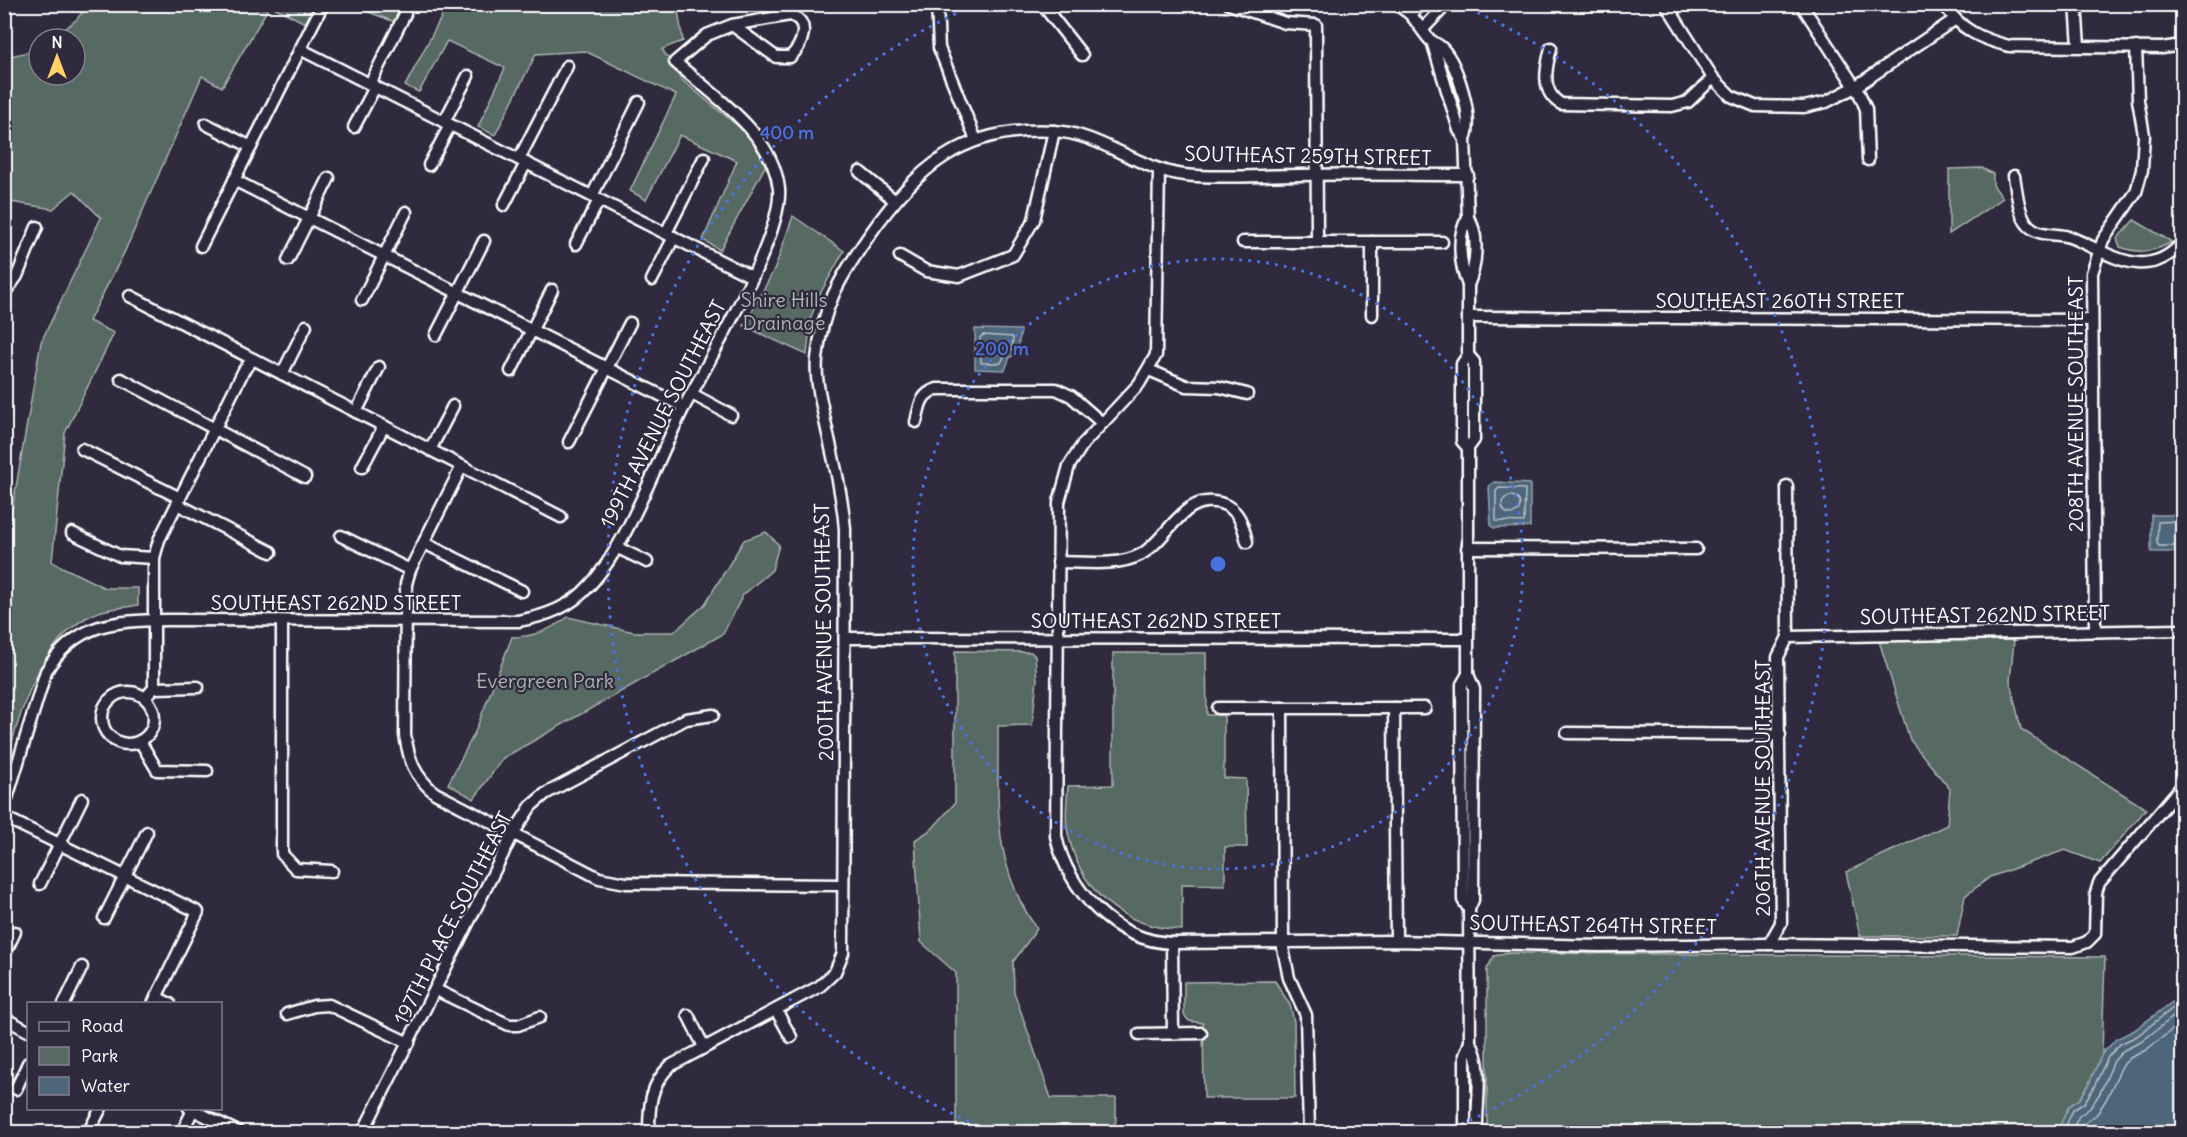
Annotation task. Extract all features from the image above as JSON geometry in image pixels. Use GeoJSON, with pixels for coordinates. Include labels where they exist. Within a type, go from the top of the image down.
{"type":"FeatureCollection","features":[{"type":"Feature","properties":{"kind":"street"},"geometry":{"type":"LineString","coordinates":[[201,246],[323,4]]}},
{"type":"Feature","properties":{"kind":"street"},"geometry":{"type":"LineString","coordinates":[[937,4],[939,48],[976,140]]}},
{"type":"Feature","properties":{"kind":"street"},"geometry":{"type":"LineString","coordinates":[[1042,4],[1082,55]]}},
{"type":"Feature","properties":{"kind":"street"},"geometry":{"type":"LineString","coordinates":[[1229,4],[1285,23],[1316,25],[1317,242]]}},
{"type":"Feature","properties":{"kind":"street"},"geometry":{"type":"LineString","coordinates":[[1395,4],[1407,9],[1432,41],[1459,130],[1465,139],[1468,175],[1468,218],[1462,227],[1462,271],[1468,285],[1468,355],[1474,362],[1474,440],[1468,448],[1467,548],[1468,674],[1474,689],[1473,900],[1469,909],[1470,1042],[1476,1052],[1477,1069],[1477,1125],[1471,1132]]}},
{"type":"Feature","properties":{"kind":"street"},"geometry":{"type":"LineString","coordinates":[[1407,9],[1422,4]]}},
{"type":"Feature","properties":{"kind":"street"},"geometry":{"type":"LineString","coordinates":[[1423,29],[1447,4]]}},
{"type":"Feature","properties":{"kind":"street"},"geometry":{"type":"LineString","coordinates":[[1666,4],[1713,78],[1731,96],[1755,106],[1816,105],[1855,87],[1954,20]]}},
{"type":"Feature","properties":{"kind":"street"},"geometry":{"type":"LineString","coordinates":[[1801,4],[1855,87],[1866,109],[1868,160]]}},
{"type":"Feature","properties":{"kind":"street"},"geometry":{"type":"LineString","coordinates":[[1944,4],[1954,20],[1968,31],[1987,41],[2009,46],[2182,45]]}},
{"type":"Feature","properties":{"kind":"street"},"geometry":{"type":"LineString","coordinates":[[2076,4],[2079,46]]}},
{"type":"Feature","properties":{"kind":"street"},"geometry":{"type":"LineString","coordinates":[[354,127],[405,14]]}},
{"type":"Feature","properties":{"kind":"street"},"geometry":{"type":"LineString","coordinates":[[790,15],[800,20],[802,39],[799,48],[790,57],[777,57],[732,25],[790,15]]}},
{"type":"Feature","properties":{"kind":"street","name":"199TH AVENUE SOUTHEAST"},"geometry":{"type":"LineString","coordinates":[[576,599],[595,579],[616,547],[684,407],[752,277],[774,220],[779,191],[774,167],[754,132],[675,62],[707,35],[732,25]]}},
{"type":"Feature","properties":{"kind":"street","name":"208TH AVENUE SOUTHEAST"},"geometry":{"type":"LineString","coordinates":[[2095,630],[2092,273],[2097,252],[2136,192],[2142,170],[2144,135],[2138,100],[2136,47]]}},
{"type":"Feature","properties":{"kind":"street"},"geometry":{"type":"LineString","coordinates":[[1551,48],[1546,69],[1548,90],[1553,100],[1561,104],[1672,106],[1688,102],[1713,78]]}},
{"type":"Feature","properties":{"kind":"street"},"geometry":{"type":"LineString","coordinates":[[300,49],[752,277]]}},
{"type":"Feature","properties":{"kind":"street"},"geometry":{"type":"LineString","coordinates":[[504,205],[567,66]]}},
{"type":"Feature","properties":{"kind":"street"},"geometry":{"type":"LineString","coordinates":[[429,165],[468,76]]}},
{"type":"Feature","properties":{"kind":"street"},"geometry":{"type":"LineString","coordinates":[[576,244],[639,102]]}},
{"type":"Feature","properties":{"kind":"street"},"geometry":{"type":"LineString","coordinates":[[206,124],[251,147]]}},
{"type":"Feature","properties":{"kind":"street","name":"SOUTHEAST 259TH STREET"},"geometry":{"type":"LineString","coordinates":[[976,140],[1014,131],[1054,131],[1083,136],[1160,170],[1206,176],[1468,175]]}},
{"type":"Feature","properties":{"kind":"street"},"geometry":{"type":"LineString","coordinates":[[900,256],[926,271],[959,276],[1013,255],[1034,220],[1054,131]]}},
{"type":"Feature","properties":{"kind":"street","name":"200TH AVENUE SOUTHEAST"},"geometry":{"type":"LineString","coordinates":[[776,1010],[820,986],[835,972],[843,953],[845,638],[843,511],[817,383],[821,326],[830,297],[894,200],[914,178],[947,154],[976,140]]}},
{"type":"Feature","properties":{"kind":"street"},"geometry":{"type":"LineString","coordinates":[[652,280],[704,158]]}},
{"type":"Feature","properties":{"kind":"street"},"geometry":{"type":"LineString","coordinates":[[1160,170],[1157,198],[1158,339],[1156,355],[1149,370],[1186,386],[1219,387],[1247,393]]}},
{"type":"Feature","properties":{"kind":"street"},"geometry":{"type":"LineString","coordinates":[[860,172],[894,200]]}},
{"type":"Feature","properties":{"kind":"street"},"geometry":{"type":"LineString","coordinates":[[2014,176],[2021,211],[2030,227],[2043,233],[2072,238],[2097,252],[2133,264],[2165,258],[2182,243]]}},
{"type":"Feature","properties":{"kind":"street"},"geometry":{"type":"LineString","coordinates":[[288,260],[329,178]]}},
{"type":"Feature","properties":{"kind":"street"},"geometry":{"type":"LineString","coordinates":[[234,180],[684,407]]}},
{"type":"Feature","properties":{"kind":"street"},"geometry":{"type":"LineString","coordinates":[[362,300],[406,212]]}},
{"type":"Feature","properties":{"kind":"street"},"geometry":{"type":"LineString","coordinates":[[4,294],[17,276],[37,227]]}},
{"type":"Feature","properties":{"kind":"street"},"geometry":{"type":"LineString","coordinates":[[436,335],[484,241]]}},
{"type":"Feature","properties":{"kind":"street"},"geometry":{"type":"LineString","coordinates":[[1243,242],[1442,242]]}},
{"type":"Feature","properties":{"kind":"street"},"geometry":{"type":"LineString","coordinates":[[1372,242],[1372,315]]}},
{"type":"Feature","properties":{"kind":"street"},"geometry":{"type":"LineString","coordinates":[[511,371],[552,290]]}},
{"type":"Feature","properties":{"kind":"street"},"geometry":{"type":"LineString","coordinates":[[130,296],[561,517]]}},
{"type":"Feature","properties":{"kind":"street","name":"SOUTHEAST 260TH STREET"},"geometry":{"type":"LineString","coordinates":[[1468,317],[2091,320]]}},
{"type":"Feature","properties":{"kind":"street"},"geometry":{"type":"LineString","coordinates":[[569,442],[630,323]]}},
{"type":"Feature","properties":{"kind":"street"},"geometry":{"type":"LineString","coordinates":[[282,374],[306,326]]}},
{"type":"Feature","properties":{"kind":"street"},"geometry":{"type":"LineString","coordinates":[[146,698],[154,688],[154,558],[159,540],[244,370],[254,359]]}},
{"type":"Feature","properties":{"kind":"street"},"geometry":{"type":"LineString","coordinates":[[356,412],[379,367]]}},
{"type":"Feature","properties":{"kind":"street","name":"SOUTHEAST 264TH STREET"},"geometry":{"type":"LineString","coordinates":[[1149,370],[1083,444],[1063,483],[1059,502],[1056,836],[1066,866],[1088,900],[1122,928],[1148,938],[1172,943],[1396,941],[1600,946],[1769,944],[2073,947],[2092,938],[2097,923],[2096,893],[2099,883],[2182,786]]}},
{"type":"Feature","properties":{"kind":"street"},"geometry":{"type":"LineString","coordinates":[[121,379],[305,477]]}},
{"type":"Feature","properties":{"kind":"street"},"geometry":{"type":"LineString","coordinates":[[916,422],[922,399],[927,392],[937,389],[1049,388],[1071,396],[1102,423]]}},
{"type":"Feature","properties":{"kind":"street"},"geometry":{"type":"LineString","coordinates":[[692,394],[731,415]]}},
{"type":"Feature","properties":{"kind":"street"},"geometry":{"type":"LineString","coordinates":[[430,450],[453,406]]}},
{"type":"Feature","properties":{"kind":"street"},"geometry":{"type":"LineString","coordinates":[[362,467],[384,426]]}},
{"type":"Feature","properties":{"kind":"street"},"geometry":{"type":"LineString","coordinates":[[82,449],[271,552]]}},
{"type":"Feature","properties":{"kind":"street"},"geometry":{"type":"LineString","coordinates":[[462,466],[410,570],[406,584],[405,735],[409,759],[417,776],[435,793],[599,878],[626,883],[843,885]]}},
{"type":"Feature","properties":{"kind":"street","name":"206TH AVENUE SOUTHEAST"},"geometry":{"type":"LineString","coordinates":[[1769,944],[1781,923],[1778,657],[1788,637],[1787,486]]}},
{"type":"Feature","properties":{"kind":"street"},"geometry":{"type":"LineString","coordinates":[[1058,562],[1112,562],[1141,554],[1185,511],[1203,502],[1223,503],[1236,512],[1242,521],[1247,542]]}},
{"type":"Feature","properties":{"kind":"street"},"geometry":{"type":"LineString","coordinates":[[72,533],[120,556],[154,558]]}},
{"type":"Feature","properties":{"kind":"street"},"geometry":{"type":"LineString","coordinates":[[341,536],[410,570]]}},
{"type":"Feature","properties":{"kind":"street"},"geometry":{"type":"LineString","coordinates":[[424,543],[522,591]]}},
{"type":"Feature","properties":{"kind":"street"},"geometry":{"type":"LineString","coordinates":[[616,547],[647,562]]}},
{"type":"Feature","properties":{"kind":"street"},"geometry":{"type":"LineString","coordinates":[[1467,548],[1696,549]]}},
{"type":"Feature","properties":{"kind":"street","name":"SOUTHEAST 262ND STREET"},"geometry":{"type":"LineString","coordinates":[[4,808],[46,671],[59,652],[74,638],[93,627],[130,621],[155,620],[518,621],[549,614],[576,599]]}},
{"type":"Feature","properties":{"kind":"street"},"geometry":{"type":"LineString","coordinates":[[282,621],[282,854],[296,869],[332,872]]}},
{"type":"Feature","properties":{"kind":"street","name":"SOUTHEAST 262ND STREET"},"geometry":{"type":"LineString","coordinates":[[1788,637],[2182,630]]}},
{"type":"Feature","properties":{"kind":"street","name":"SOUTHEAST 262ND STREET"},"geometry":{"type":"LineString","coordinates":[[845,638],[1467,639]]}},
{"type":"Feature","properties":{"kind":"street"},"geometry":{"type":"LineString","coordinates":[[154,688],[198,687]]}},
{"type":"Feature","properties":{"kind":"street"},"geometry":{"type":"LineString","coordinates":[[122,692],[134,693],[146,698],[153,709],[154,721],[149,733],[140,741],[128,744],[111,737],[104,727],[102,714],[107,703],[122,692]]}},
{"type":"Feature","properties":{"kind":"street"},"geometry":{"type":"LineString","coordinates":[[1218,708],[1425,708]]}},
{"type":"Feature","properties":{"kind":"street"},"geometry":{"type":"LineString","coordinates":[[1282,708],[1282,942],[1284,962],[1306,1015],[1309,1132]]}},
{"type":"Feature","properties":{"kind":"street"},"geometry":{"type":"LineString","coordinates":[[1394,708],[1396,941]]}},
{"type":"Feature","properties":{"kind":"street","name":"197TH PLACE SOUTHEAST"},"geometry":{"type":"LineString","coordinates":[[363,1132],[513,834],[531,806],[545,794],[686,719],[713,715]]}},
{"type":"Feature","properties":{"kind":"street"},"geometry":{"type":"LineString","coordinates":[[1567,733],[1780,735]]}},
{"type":"Feature","properties":{"kind":"street"},"geometry":{"type":"LineString","coordinates":[[140,741],[157,770],[207,771]]}},
{"type":"Feature","properties":{"kind":"street"},"geometry":{"type":"LineString","coordinates":[[40,884],[82,800]]}},
{"type":"Feature","properties":{"kind":"street"},"geometry":{"type":"LineString","coordinates":[[4,817],[198,912],[155,1000]]}},
{"type":"Feature","properties":{"kind":"street"},"geometry":{"type":"LineString","coordinates":[[104,918],[147,832]]}},
{"type":"Feature","properties":{"kind":"street"},"geometry":{"type":"LineString","coordinates":[[4,955],[15,932]]}},
{"type":"Feature","properties":{"kind":"street"},"geometry":{"type":"LineString","coordinates":[[1172,943],[1173,1034]]}},
{"type":"Feature","properties":{"kind":"street"},"geometry":{"type":"LineString","coordinates":[[65,1002],[82,967]]}},
{"type":"Feature","properties":{"kind":"street"},"geometry":{"type":"LineString","coordinates":[[436,990],[509,1025],[518,1025],[540,1017]]}},
{"type":"Feature","properties":{"kind":"street"},"geometry":{"type":"LineString","coordinates":[[287,1014],[314,1005],[329,1005],[409,1043]]}},
{"type":"Feature","properties":{"kind":"street"},"geometry":{"type":"LineString","coordinates":[[649,1132],[651,1093],[658,1079],[670,1066],[776,1010],[791,1036]]}},
{"type":"Feature","properties":{"kind":"street"},"geometry":{"type":"LineString","coordinates":[[688,1015],[704,1047]]}},
{"type":"Feature","properties":{"kind":"street"},"geometry":{"type":"LineString","coordinates":[[4,1018],[27,1030]]}},
{"type":"Feature","properties":{"kind":"street"},"geometry":{"type":"LineString","coordinates":[[1139,1034],[1201,1034]]}},
{"type":"Feature","properties":{"kind":"street"},"geometry":{"type":"LineString","coordinates":[[16,1089],[27,1065]]}},
{"type":"Feature","properties":{"kind":"street"},"geometry":{"type":"LineString","coordinates":[[90,1129],[99,1110]]}},
{"type":"Feature","properties":{"kind":"street"},"geometry":{"type":"LineString","coordinates":[[182,1132],[191,1110]]}},
{"type":"Feature","properties":{"kind":"street"},"geometry":{"type":"LineString","coordinates":[[193,1110],[238,1132]]}},
{"type":"Feature","properties":{"kind":"green space"},"geometry":{"type":"Polygon","coordinates":[[[88,5],[270,5],[222,87],[202,76],[125,251],[89,321],[114,333],[65,433],[52,562],[105,588],[138,588],[138,605],[96,613],[77,624],[60,639],[46,658],[25,702],[5,768],[5,551],[41,342],[101,218],[74,191],[53,209],[5,201],[5,57],[27,52],[27,87],[87,87],[87,27],[67,27],[88,5]]]}},
{"type":"Feature","properties":{"kind":"green space"},"geometry":{"type":"Polygon","coordinates":[[[270,5],[315,5],[305,23],[270,5]]]}},
{"type":"Feature","properties":{"kind":"green space"},"geometry":{"type":"Polygon","coordinates":[[[350,5],[403,5],[395,22],[350,5]]]}},
{"type":"Feature","properties":{"kind":"green space"},"geometry":{"type":"Polygon","coordinates":[[[422,5],[677,5],[683,41],[662,49],[682,80],[751,137],[767,163],[720,250],[703,240],[737,161],[680,135],[646,200],[630,191],[676,95],[585,51],[536,54],[495,135],[478,127],[505,68],[447,41],[419,92],[405,86],[443,14],[422,5]]]}},
{"type":"Feature","properties":{"kind":"green space"},"geometry":{"type":"Polygon","coordinates":[[[1982,168],[1993,174],[1993,185],[2003,198],[1949,234],[1949,169],[1982,168]]]}},
{"type":"Feature","properties":{"kind":"green space","name":"Shire Hills Drainage"},"geometry":{"type":"Polygon","coordinates":[[[793,216],[844,251],[820,294],[811,317],[807,355],[744,326],[775,268],[793,216]]]}},
{"type":"Feature","properties":{"kind":"green space"},"geometry":{"type":"Polygon","coordinates":[[[2134,220],[2172,242],[2146,251],[2134,251],[2120,247],[2117,239],[2134,220]]]}},
{"type":"Feature","properties":{"kind":"green space","name":"Evergreen Park"},"geometry":{"type":"Polygon","coordinates":[[[766,532],[779,545],[772,570],[743,595],[723,634],[503,758],[474,799],[448,784],[475,732],[512,637],[541,632],[568,617],[634,632],[674,632],[705,604],[744,540],[766,532]]]}},
{"type":"Feature","properties":{"kind":"green space"},"geometry":{"type":"Polygon","coordinates":[[[2014,640],[2010,681],[2021,729],[2146,809],[2100,863],[2065,850],[1990,877],[1965,896],[1957,936],[1860,936],[1846,872],[1947,825],[1950,789],[1910,740],[1879,641],[2014,640]]]}},
{"type":"Feature","properties":{"kind":"green space"},"geometry":{"type":"Polygon","coordinates":[[[955,651],[1031,652],[1035,656],[1037,680],[1032,725],[998,726],[998,806],[1004,856],[1011,880],[1037,929],[1013,962],[1014,992],[1051,1098],[1116,1098],[1116,1121],[1110,1132],[956,1132],[956,973],[921,942],[915,840],[932,829],[955,803],[955,651]]]}},
{"type":"Feature","properties":{"kind":"green space"},"geometry":{"type":"Polygon","coordinates":[[[1113,653],[1206,653],[1207,715],[1224,715],[1224,778],[1246,779],[1247,847],[1225,847],[1225,885],[1182,884],[1182,930],[1139,922],[1121,913],[1105,901],[1081,870],[1067,828],[1068,786],[1113,785],[1113,653]]]}},
{"type":"Feature","properties":{"kind":"green space"},"geometry":{"type":"Polygon","coordinates":[[[1509,953],[2105,957],[2102,1054],[2088,1086],[2080,1099],[2069,1106],[2057,1132],[1487,1132],[1487,969],[1494,956],[1509,953]]]}},
{"type":"Feature","properties":{"kind":"green space"},"geometry":{"type":"Polygon","coordinates":[[[1275,981],[1290,1005],[1294,1021],[1295,1098],[1204,1098],[1203,1023],[1189,1021],[1184,1015],[1184,982],[1275,981]]]}},
{"type":"Feature","properties":{"kind":"water"},"geometry":{"type":"Polygon","coordinates":[[[975,329],[1021,330],[1017,354],[1010,357],[1005,370],[975,369],[975,329]]]}},
{"type":"Feature","properties":{"kind":"water"},"geometry":{"type":"Polygon","coordinates":[[[1494,482],[1530,484],[1530,527],[1494,528],[1491,526],[1489,486],[1494,482]]]}},
{"type":"Feature","properties":{"kind":"water"},"geometry":{"type":"Polygon","coordinates":[[[2151,515],[2182,515],[2182,552],[2151,552],[2151,515]]]}},
{"type":"Feature","properties":{"kind":"water"},"geometry":{"type":"Polygon","coordinates":[[[2182,995],[2182,1132],[2057,1132],[2069,1106],[2080,1099],[2088,1086],[2102,1054],[2116,1039],[2133,1031],[2182,995]]]}}]}
